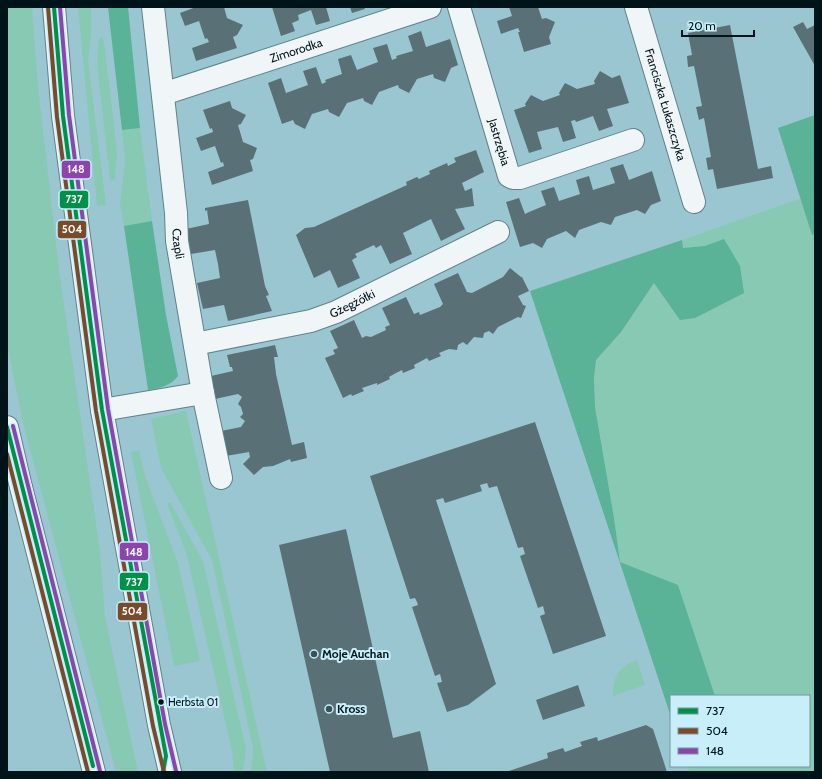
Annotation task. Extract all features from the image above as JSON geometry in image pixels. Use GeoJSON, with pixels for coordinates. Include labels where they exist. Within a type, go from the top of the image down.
{"type":"FeatureCollection","features":[{"type":"Feature","properties":{"kind":"street"},"geometry":{"type":"LineString","coordinates":[[54,7],[65,132],[102,410],[159,725],[170,772]]}},
{"type":"Feature","properties":{"kind":"street","name":"Czapli"},"geometry":{"type":"LineString","coordinates":[[153,7],[177,241],[203,393],[221,478]]}},
{"type":"Feature","properties":{"kind":"street","name":"Zimorodka"},"geometry":{"type":"LineString","coordinates":[[163,94],[430,7]]}},
{"type":"Feature","properties":{"kind":"street","name":"Jastrzębia"},"geometry":{"type":"LineString","coordinates":[[459,7],[509,176],[513,178],[520,178],[633,140]]}},
{"type":"Feature","properties":{"kind":"street","name":"Franciszka Łukaszczyka"},"geometry":{"type":"LineString","coordinates":[[636,7],[694,202]]}},
{"type":"Feature","properties":{"kind":"street","name":"Gżegżółki"},"geometry":{"type":"LineString","coordinates":[[195,344],[311,321],[498,232]]}},
{"type":"Feature","properties":{"kind":"street"},"geometry":{"type":"LineString","coordinates":[[102,410],[203,393]]}},
{"type":"Feature","properties":{"kind":"street"},"geometry":{"type":"LineString","coordinates":[[7,427],[94,772]]}},
{"type":"Feature","properties":{"kind":"green space"},"geometry":{"type":"Polygon","coordinates":[[[7,7],[32,7],[38,86],[59,270],[100,551],[105,617],[138,772],[116,772],[23,423],[7,344],[7,7]]]}},
{"type":"Feature","properties":{"kind":"green space"},"geometry":{"type":"Polygon","coordinates":[[[78,7],[91,7],[92,26],[88,61],[106,205],[97,206],[78,7]]]}},
{"type":"Feature","properties":{"kind":"green space"},"geometry":{"type":"Polygon","coordinates":[[[108,7],[128,7],[140,128],[122,130],[108,7]]]}},
{"type":"Feature","properties":{"kind":"green space"},"geometry":{"type":"Polygon","coordinates":[[[102,37],[104,41],[117,151],[115,179],[113,181],[110,180],[97,64],[99,38],[102,37]]]}},
{"type":"Feature","properties":{"kind":"green space"},"geometry":{"type":"Polygon","coordinates":[[[815,115],[815,234],[812,235],[778,128],[815,115]]]}},
{"type":"Feature","properties":{"kind":"green space"},"geometry":{"type":"Polygon","coordinates":[[[140,128],[152,221],[124,226],[120,205],[125,160],[122,130],[140,128]]]}},
{"type":"Feature","properties":{"kind":"green space"},"geometry":{"type":"Polygon","coordinates":[[[802,198],[812,235],[815,234],[815,772],[689,772],[688,767],[810,767],[810,695],[715,695],[678,585],[620,562],[595,407],[594,378],[596,360],[621,332],[654,283],[705,246],[683,248],[682,240],[802,198]]]}},
{"type":"Feature","properties":{"kind":"green space"},"geometry":{"type":"Polygon","coordinates":[[[152,221],[166,315],[178,376],[165,386],[148,390],[124,226],[152,221]]]}},
{"type":"Feature","properties":{"kind":"green space"},"geometry":{"type":"Polygon","coordinates":[[[724,239],[740,266],[744,293],[695,318],[680,320],[654,283],[621,332],[596,360],[594,378],[595,407],[620,562],[678,585],[715,695],[670,695],[670,714],[530,291],[682,240],[683,248],[705,246],[724,239]]]}},
{"type":"Feature","properties":{"kind":"green space"},"geometry":{"type":"Polygon","coordinates":[[[186,411],[267,772],[251,772],[253,748],[212,560],[161,468],[151,419],[186,411]]]}},
{"type":"Feature","properties":{"kind":"green space"},"geometry":{"type":"Polygon","coordinates":[[[139,450],[144,473],[178,563],[200,661],[174,666],[131,452],[139,450]]]}},
{"type":"Feature","properties":{"kind":"green space"},"geometry":{"type":"Polygon","coordinates":[[[170,502],[203,561],[246,749],[243,772],[234,772],[232,751],[186,552],[167,504],[170,502]]]}},
{"type":"Feature","properties":{"kind":"green space"},"geometry":{"type":"Polygon","coordinates":[[[637,660],[645,685],[613,696],[615,678],[621,669],[637,660]]]}},
{"type":"Feature","properties":{"kind":"building"},"geometry":{"type":"Polygon","coordinates":[[[196,7],[224,7],[227,18],[243,25],[237,35],[233,37],[237,48],[196,61],[192,48],[209,42],[207,38],[205,39],[199,21],[185,26],[180,13],[196,7]]]}},
{"type":"Feature","properties":{"kind":"building"},"geometry":{"type":"Polygon","coordinates":[[[272,7],[326,7],[330,21],[316,25],[311,10],[298,15],[299,20],[292,23],[295,31],[281,36],[272,7]]]}},
{"type":"Feature","properties":{"kind":"building"},"geometry":{"type":"Polygon","coordinates":[[[350,7],[364,7],[365,9],[352,13],[350,7]]]}},
{"type":"Feature","properties":{"kind":"building"},"geometry":{"type":"Polygon","coordinates":[[[509,7],[538,7],[542,19],[546,18],[555,22],[549,37],[551,44],[524,52],[518,28],[501,34],[497,21],[512,16],[509,7]]]}},
{"type":"Feature","properties":{"kind":"building"},"geometry":{"type":"Polygon","coordinates":[[[803,22],[807,29],[815,25],[815,66],[793,27],[803,22]]]}},
{"type":"Feature","properties":{"kind":"building"},"geometry":{"type":"Polygon","coordinates":[[[730,25],[758,169],[771,166],[773,178],[717,189],[713,169],[708,170],[706,158],[711,157],[704,118],[699,120],[696,107],[702,106],[694,66],[688,67],[687,56],[692,55],[688,33],[730,25]]]}},
{"type":"Feature","properties":{"kind":"building"},"geometry":{"type":"Polygon","coordinates":[[[421,31],[426,47],[450,39],[458,65],[451,68],[445,82],[434,78],[433,74],[417,79],[409,93],[399,88],[398,85],[379,92],[372,105],[364,101],[363,98],[347,103],[339,117],[329,112],[328,109],[312,114],[305,129],[295,124],[293,120],[282,124],[268,83],[281,78],[286,93],[308,85],[303,71],[316,67],[322,84],[326,82],[325,80],[342,74],[338,59],[351,55],[357,70],[378,62],[373,48],[387,44],[392,60],[397,58],[396,56],[413,51],[408,36],[421,31]]]}},
{"type":"Feature","properties":{"kind":"building"},"geometry":{"type":"Polygon","coordinates":[[[600,71],[612,78],[620,75],[629,103],[607,109],[613,126],[599,131],[593,116],[576,122],[575,120],[571,121],[576,138],[563,142],[558,127],[537,132],[542,149],[529,153],[514,110],[526,106],[525,104],[531,95],[543,101],[560,95],[559,93],[565,83],[577,89],[595,84],[594,81],[600,71]]]}},
{"type":"Feature","properties":{"kind":"building"},"geometry":{"type":"Polygon","coordinates":[[[230,101],[232,108],[246,115],[241,124],[238,125],[243,142],[257,148],[253,159],[250,160],[253,171],[212,185],[208,172],[224,166],[223,162],[221,163],[215,146],[201,151],[196,138],[213,132],[212,128],[210,129],[203,110],[230,101]]]}},
{"type":"Feature","properties":{"kind":"building"},"geometry":{"type":"Polygon","coordinates":[[[476,150],[484,172],[462,183],[465,191],[472,188],[474,206],[455,209],[465,229],[441,241],[431,219],[403,233],[412,254],[390,264],[381,245],[376,248],[374,245],[355,254],[357,257],[352,260],[360,278],[338,288],[330,270],[314,278],[296,235],[305,228],[314,227],[407,185],[406,182],[417,177],[419,179],[430,174],[429,171],[447,163],[448,166],[456,162],[454,158],[476,150]]]}},
{"type":"Feature","properties":{"kind":"building"},"geometry":{"type":"Polygon","coordinates":[[[623,164],[629,180],[652,171],[661,201],[651,205],[645,214],[637,210],[615,217],[611,225],[601,222],[579,230],[575,238],[566,231],[547,239],[542,248],[533,243],[520,247],[506,202],[519,198],[525,214],[546,205],[541,191],[554,187],[559,201],[580,194],[576,180],[589,176],[593,190],[615,183],[610,168],[623,164]]]}},
{"type":"Feature","properties":{"kind":"building"},"geometry":{"type":"Polygon","coordinates":[[[248,200],[265,286],[269,295],[266,296],[272,311],[228,321],[224,305],[203,309],[197,283],[220,278],[218,264],[215,250],[191,254],[186,229],[209,224],[207,210],[205,211],[205,208],[248,200]]]}},
{"type":"Feature","properties":{"kind":"building"},"geometry":{"type":"Polygon","coordinates":[[[510,268],[522,277],[529,291],[518,296],[523,305],[526,306],[521,318],[518,317],[498,327],[493,334],[489,331],[484,333],[483,338],[474,337],[467,345],[463,342],[458,345],[457,350],[449,349],[439,353],[441,356],[429,361],[427,358],[414,365],[415,368],[403,373],[402,370],[389,377],[390,379],[377,385],[377,383],[362,388],[364,391],[352,396],[351,394],[343,398],[325,358],[335,354],[333,350],[338,348],[330,331],[354,320],[362,338],[366,336],[371,337],[386,330],[385,327],[390,325],[382,308],[406,297],[414,314],[419,312],[420,315],[440,307],[443,304],[434,284],[458,273],[467,292],[472,293],[503,277],[510,268]]]}},
{"type":"Feature","properties":{"kind":"building"},"geometry":{"type":"Polygon","coordinates":[[[275,345],[278,357],[274,357],[276,374],[292,445],[304,442],[307,458],[291,462],[290,459],[273,466],[263,467],[254,475],[243,464],[250,457],[249,452],[226,456],[221,431],[241,427],[245,421],[240,417],[243,414],[241,407],[238,404],[242,397],[238,394],[215,399],[211,376],[233,371],[232,367],[230,367],[227,355],[275,345]]]}},
{"type":"Feature","properties":{"kind":"building"},"geometry":{"type":"Polygon","coordinates":[[[535,422],[606,636],[553,654],[540,616],[545,614],[543,606],[538,608],[520,556],[525,554],[523,547],[518,548],[497,486],[489,488],[487,483],[480,485],[482,491],[445,503],[443,498],[436,500],[496,684],[468,705],[447,712],[437,683],[442,682],[440,674],[435,676],[412,607],[418,605],[415,598],[410,599],[370,476],[535,422]]]}},
{"type":"Feature","properties":{"kind":"building"},"geometry":{"type":"Polygon","coordinates":[[[346,529],[393,738],[420,731],[429,772],[330,772],[279,545],[346,529]]]}},
{"type":"Feature","properties":{"kind":"building"},"geometry":{"type":"Polygon","coordinates":[[[578,685],[585,706],[543,720],[536,700],[578,685]]]}},
{"type":"Feature","properties":{"kind":"building"},"geometry":{"type":"Polygon","coordinates":[[[646,725],[653,729],[667,772],[506,772],[548,758],[547,753],[563,748],[565,752],[582,746],[580,742],[597,737],[598,741],[646,725]]]}},
{"type":"Feature","properties":{"kind":"transit line","name":"504"},"geometry":{"type":"LineString","coordinates":[[48,7],[57,117],[96,411],[153,726],[164,772]]}},
{"type":"Feature","properties":{"kind":"transit line","name":"737"},"geometry":{"type":"LineString","coordinates":[[54,7],[63,116],[102,410],[166,756],[163,772]]}},
{"type":"Feature","properties":{"kind":"transit line","name":"148"},"geometry":{"type":"LineString","coordinates":[[60,7],[69,115],[108,409],[165,724],[176,771]]}},
{"type":"Feature","properties":{"kind":"transit line","name":"148"},"geometry":{"type":"LineString","coordinates":[[13,426],[100,771]]}},
{"type":"Feature","properties":{"kind":"transit line","name":"737"},"geometry":{"type":"LineString","coordinates":[[7,427],[93,766]]}},
{"type":"Feature","properties":{"kind":"transit line","name":"504"},"geometry":{"type":"LineString","coordinates":[[7,454],[88,772]]}},
{"type":"Feature","properties":{"kind":"place","name":"Moje Auchan"},"geometry":{"type":"Point","coordinates":[314,654]}},
{"type":"Feature","properties":{"kind":"place","name":"Herbsta 01"},"geometry":{"type":"Point","coordinates":[161,702]}},
{"type":"Feature","properties":{"kind":"place","name":"Kross"},"geometry":{"type":"Point","coordinates":[329,709]}}]}
